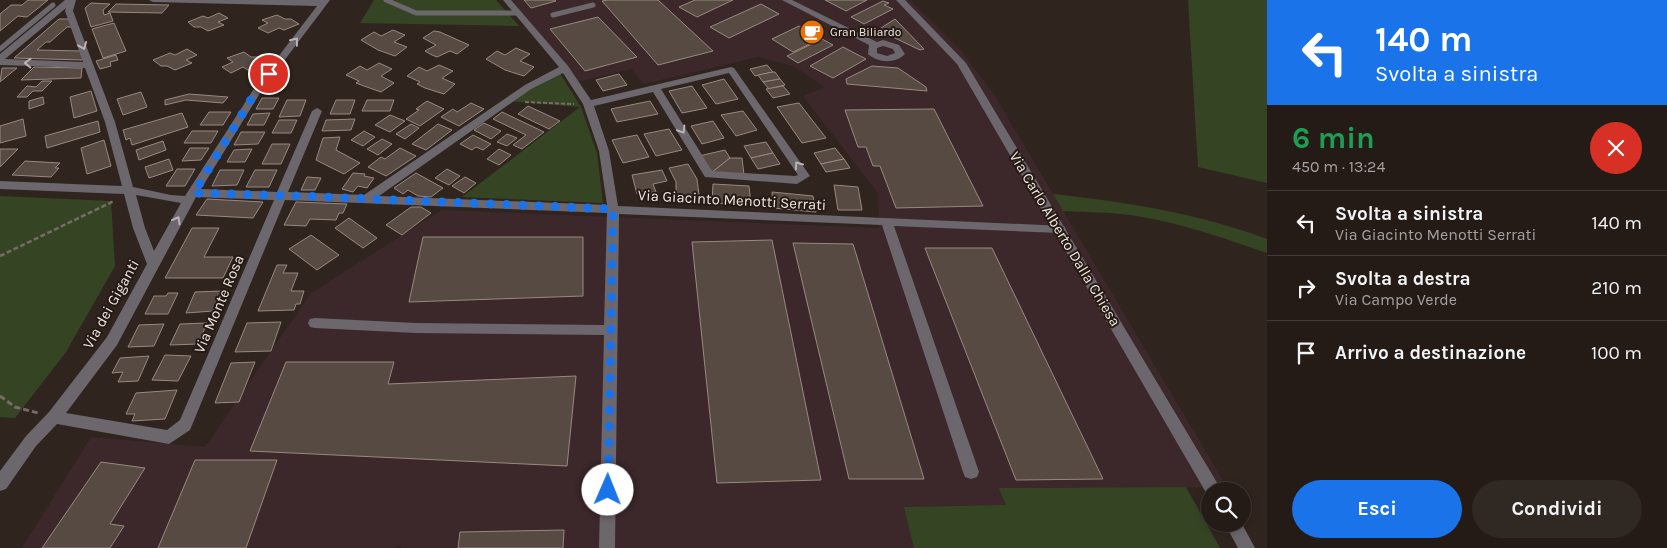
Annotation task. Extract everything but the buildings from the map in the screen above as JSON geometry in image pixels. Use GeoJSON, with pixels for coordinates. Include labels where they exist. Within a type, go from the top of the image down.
{"type":"FeatureCollection","features":[{"type":"Feature","properties":{"kind":"street"},"geometry":{"type":"LineString","coordinates":[[0,61],[54,9],[71,0]]}},
{"type":"Feature","properties":{"kind":"street","name":"Via dei Giganti"},"geometry":{"type":"LineString","coordinates":[[0,484],[31,441],[54,417],[112,341],[153,263],[139,228],[133,204],[126,194],[110,122],[69,11],[71,0]]}},
{"type":"Feature","properties":{"kind":"street"},"geometry":{"type":"LineString","coordinates":[[153,0],[324,2]]}},
{"type":"Feature","properties":{"kind":"street"},"geometry":{"type":"LineString","coordinates":[[507,0],[565,68],[588,104],[604,151],[613,209],[607,548]]}},
{"type":"Feature","properties":{"kind":"street"},"geometry":{"type":"LineString","coordinates":[[786,0],[875,45]]}},
{"type":"Feature","properties":{"kind":"street","name":"Via Carlo Alberto Dalla Chiesa"},"geometry":{"type":"LineString","coordinates":[[900,0],[961,63],[1209,482]]}},
{"type":"Feature","properties":{"kind":"street"},"geometry":{"type":"LineString","coordinates":[[153,263],[258,88],[324,2]]}},
{"type":"Feature","properties":{"kind":"street"},"geometry":{"type":"LineString","coordinates":[[0,61],[90,65]]}},
{"type":"Feature","properties":{"kind":"street"},"geometry":{"type":"LineString","coordinates":[[366,199],[528,87],[565,68]]}},
{"type":"Feature","properties":{"kind":"street"},"geometry":{"type":"LineString","coordinates":[[588,104],[731,70],[806,176],[797,180],[710,174],[656,89]]}},
{"type":"Feature","properties":{"kind":"street","name":"Via Monte Rosa"},"geometry":{"type":"LineString","coordinates":[[54,417],[169,437],[185,424],[317,111]]}},
{"type":"Feature","properties":{"kind":"street","name":"Via Giacinto Menotti Serrati"},"geometry":{"type":"LineString","coordinates":[[0,185],[171,199]]}},
{"type":"Feature","properties":{"kind":"street","name":"Via Giacinto Menotti Serrati"},"geometry":{"type":"LineString","coordinates":[[133,204],[192,196],[282,195],[1060,229]]}},
{"type":"Feature","properties":{"kind":"street"},"geometry":{"type":"LineString","coordinates":[[886,221],[971,472]]}},
{"type":"Feature","properties":{"kind":"street"},"geometry":{"type":"LineString","coordinates":[[315,323],[416,328],[610,330]]}},
{"type":"Feature","properties":{"kind":"street"},"geometry":{"type":"LineString","coordinates":[[1238,532],[1247,548]]}},
{"type":"Feature","properties":{"kind":"lane"},"geometry":{"type":"LineString","coordinates":[[386,0],[416,13],[518,13]]}},
{"type":"Feature","properties":{"kind":"lane"},"geometry":{"type":"LineString","coordinates":[[553,15],[593,5]]}},
{"type":"Feature","properties":{"kind":"lane"},"geometry":{"type":"LineString","coordinates":[[0,50],[44,12],[54,9]]}},
{"type":"Feature","properties":{"kind":"path"},"geometry":{"type":"LineString","coordinates":[[507,101],[588,104]]}},
{"type":"Feature","properties":{"kind":"path"},"geometry":{"type":"LineString","coordinates":[[0,256],[126,194]]}},
{"type":"Feature","properties":{"kind":"path"},"geometry":{"type":"LineString","coordinates":[[0,396],[15,407],[54,417]]}},
{"type":"Feature","properties":{"kind":"shaded area"},"geometry":{"type":"Polygon","coordinates":[[[510,0],[910,0],[964,54],[995,96],[1224,482],[1201,482],[1201,488],[1000,488],[1007,505],[905,507],[914,548],[402,548],[399,546],[394,548],[22,548],[91,437],[205,447],[311,293],[442,210],[879,228],[878,193],[803,96],[825,87],[793,66],[758,57],[644,84],[631,69],[577,82],[510,0]]]}},
{"type":"Feature","properties":{"kind":"green space"},"geometry":{"type":"Polygon","coordinates":[[[374,0],[496,0],[519,26],[360,23],[374,0]]]}},
{"type":"Feature","properties":{"kind":"green space"},"geometry":{"type":"Polygon","coordinates":[[[1188,0],[1267,0],[1267,183],[1198,167],[1188,0]]]}},
{"type":"Feature","properties":{"kind":"green space"},"geometry":{"type":"Polygon","coordinates":[[[559,72],[581,107],[597,153],[603,203],[462,197],[580,107],[507,101],[559,72]]]}},
{"type":"Feature","properties":{"kind":"green space"},"geometry":{"type":"Polygon","coordinates":[[[1053,194],[1135,205],[1215,222],[1267,239],[1267,253],[1195,229],[1139,216],[1063,211],[1053,194]]]}},
{"type":"Feature","properties":{"kind":"green space"},"geometry":{"type":"Polygon","coordinates":[[[0,196],[111,201],[115,266],[66,352],[15,418],[0,417],[0,196]]]}},
{"type":"Feature","properties":{"kind":"green space"},"geometry":{"type":"Polygon","coordinates":[[[1186,487],[1201,514],[1201,532],[1211,532],[1220,548],[914,548],[904,507],[1006,505],[999,488],[1186,487]]]}},
{"type":"Feature","properties":{"kind":"place","name":"Gran Biliardo"},"geometry":{"type":"Point","coordinates":[812,32]}},
{"type":"Feature","properties":{"kind":"route"},"geometry":{"type":"LineString","coordinates":[[269,74],[258,88],[194,193],[613,209],[608,490]]}}]}
